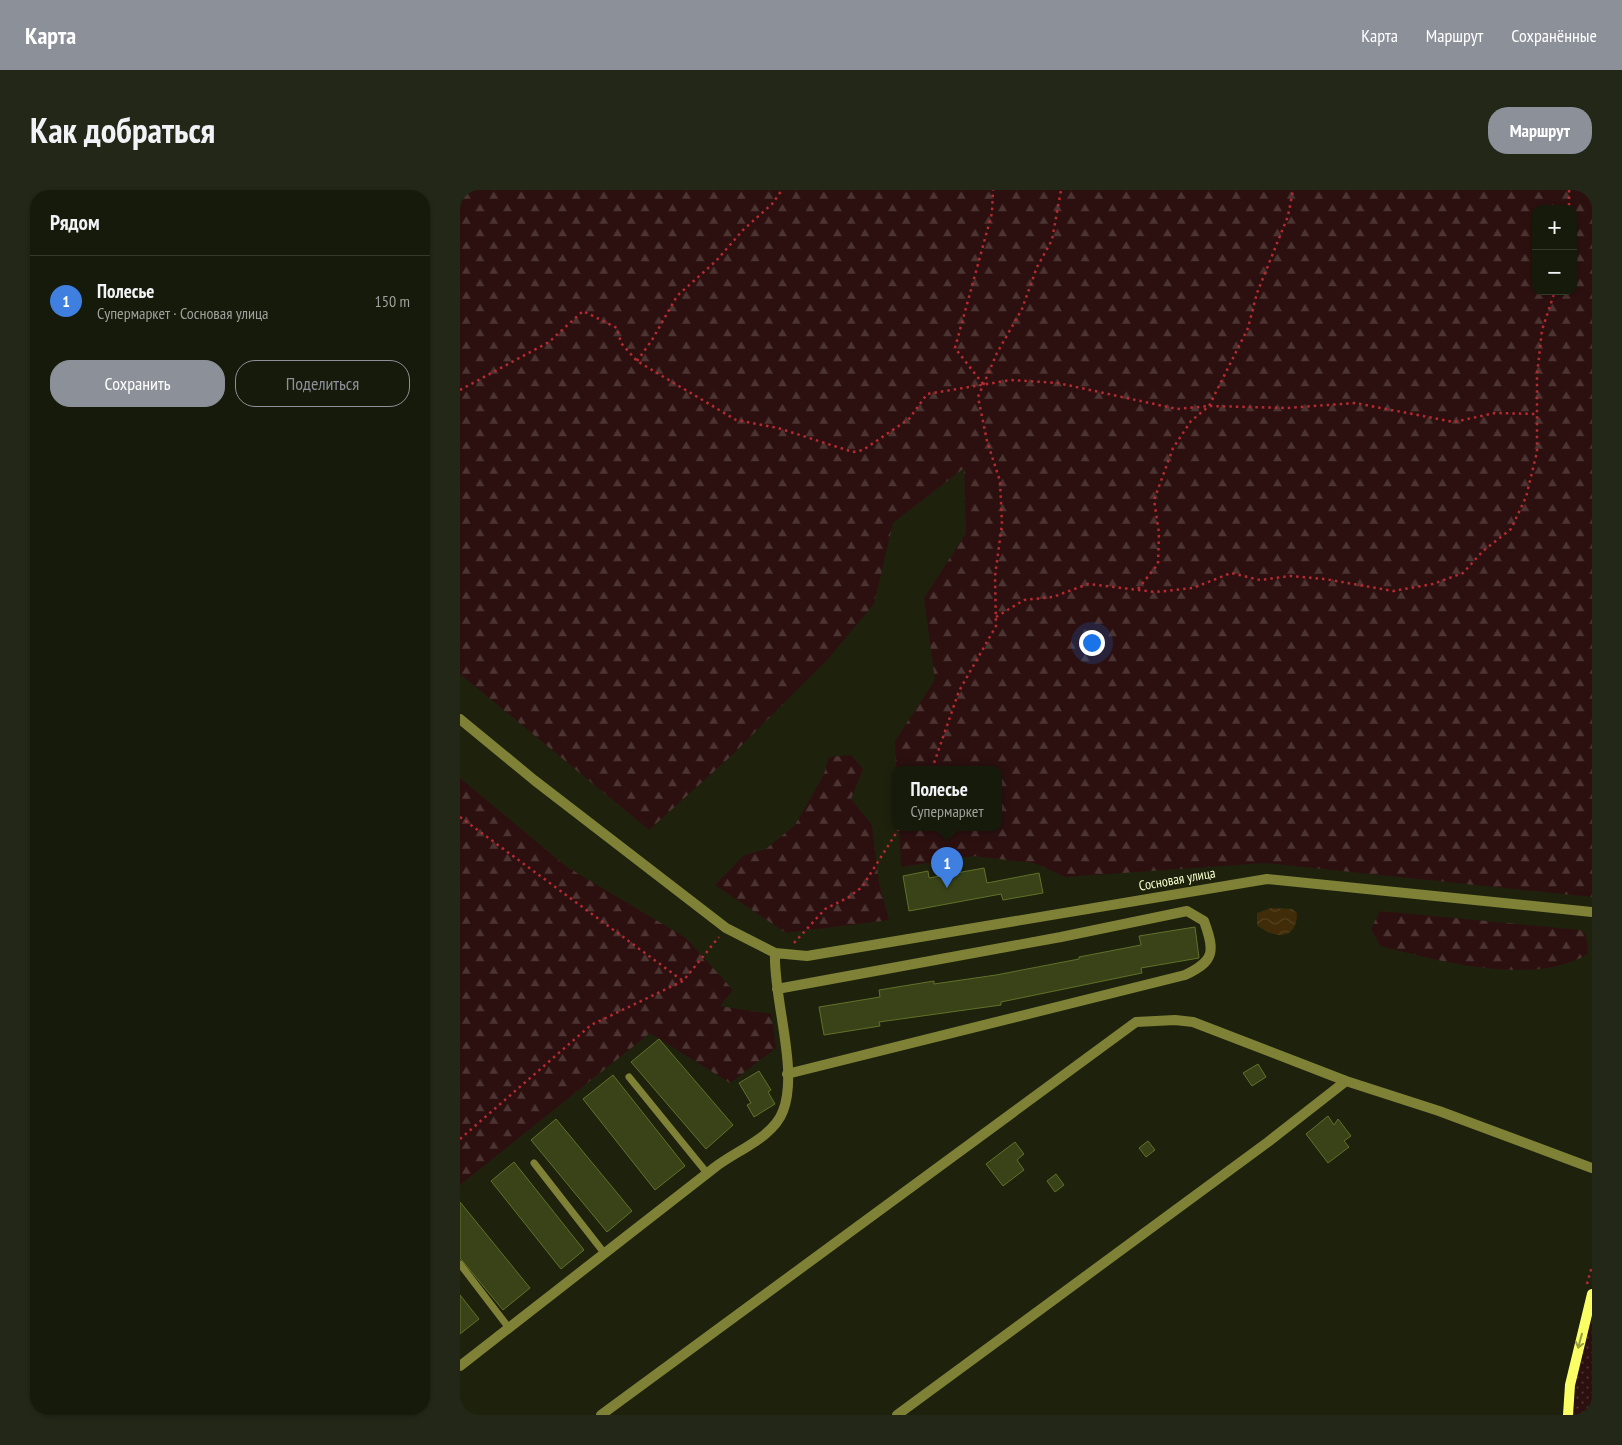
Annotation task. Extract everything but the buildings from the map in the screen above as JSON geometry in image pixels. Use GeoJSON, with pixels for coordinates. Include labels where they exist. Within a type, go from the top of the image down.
{"type":"FeatureCollection","features":[{"type":"Feature","properties":{"kind":"main road"},"geometry":{"type":"LineString","coordinates":[[1568,1415],[1570,1385],[1592,1294]]}},
{"type":"Feature","properties":{"kind":"street"},"geometry":{"type":"LineString","coordinates":[[460,719],[534,780],[726,928],[776,953],[777,989],[787,1074],[786,1104],[772,1128],[707,1173],[460,1366]]}},
{"type":"Feature","properties":{"kind":"street","name":"Сосновая улица"},"geometry":{"type":"LineString","coordinates":[[776,953],[807,956],[1267,879],[1592,912]]}},
{"type":"Feature","properties":{"kind":"street"},"geometry":{"type":"LineString","coordinates":[[777,989],[1187,911],[1204,921],[1212,952],[1208,961],[1201,967],[1185,975],[787,1074]]}},
{"type":"Feature","properties":{"kind":"street"},"geometry":{"type":"LineString","coordinates":[[601,1415],[1136,1022],[1175,1020],[1193,1022],[1346,1080],[1439,1111],[1592,1168]]}},
{"type":"Feature","properties":{"kind":"street"},"geometry":{"type":"LineString","coordinates":[[898,1415],[1260,1148],[1337,1090],[1346,1080]]}},
{"type":"Feature","properties":{"kind":"lane"},"geometry":{"type":"LineString","coordinates":[[629,1077],[707,1173]]}},
{"type":"Feature","properties":{"kind":"lane"},"geometry":{"type":"LineString","coordinates":[[534,1163],[605,1254]]}},
{"type":"Feature","properties":{"kind":"lane"},"geometry":{"type":"LineString","coordinates":[[460,1264],[509,1328]]}},
{"type":"Feature","properties":{"kind":"path"},"geometry":{"type":"LineString","coordinates":[[637,361],[652,340],[677,296],[716,261],[743,230],[772,204],[782,190]]}},
{"type":"Feature","properties":{"kind":"path"},"geometry":{"type":"LineString","coordinates":[[983,385],[956,348],[992,213],[992,190]]}},
{"type":"Feature","properties":{"kind":"path"},"geometry":{"type":"LineString","coordinates":[[933,766],[959,691],[996,626],[995,576],[1002,524],[1000,480],[987,441],[978,397],[997,353],[1022,309],[1037,267],[1052,240],[1060,190]]}},
{"type":"Feature","properties":{"kind":"path"},"geometry":{"type":"LineString","coordinates":[[1138,589],[1158,564],[1159,533],[1154,500],[1173,448],[1190,421],[1209,406],[1248,328],[1257,293],[1285,224],[1293,190]]}},
{"type":"Feature","properties":{"kind":"path"},"geometry":{"type":"LineString","coordinates":[[1569,190],[1569,205]]}},
{"type":"Feature","properties":{"kind":"path"},"geometry":{"type":"LineString","coordinates":[[996,617],[1024,600],[1053,597],[1088,584],[1156,592],[1193,588],[1231,573],[1260,580],[1290,576],[1325,579],[1393,591],[1433,584],[1463,572],[1483,551],[1511,529],[1526,497],[1537,452],[1535,414],[1536,375],[1542,330],[1554,295]]}},
{"type":"Feature","properties":{"kind":"path"},"geometry":{"type":"LineString","coordinates":[[460,390],[549,342],[583,312],[617,328],[621,343],[637,361],[736,420],[778,428],[853,452],[863,450],[909,419],[927,394],[1011,380],[1058,383],[1178,409],[1209,406],[1287,408],[1355,403],[1454,422],[1495,413],[1535,414]]}},
{"type":"Feature","properties":{"kind":"path"},"geometry":{"type":"LineString","coordinates":[[460,817],[684,981]]}},
{"type":"Feature","properties":{"kind":"path"},"geometry":{"type":"LineString","coordinates":[[776,953],[825,909],[849,898],[862,887],[897,831]]}},
{"type":"Feature","properties":{"kind":"path"},"geometry":{"type":"LineString","coordinates":[[460,1139],[591,1025],[684,981],[726,928]]}},
{"type":"Feature","properties":{"kind":"green space"},"geometry":{"type":"Polygon","coordinates":[[[460,190],[1592,190],[1592,897],[1265,863],[1066,877],[1034,863],[973,856],[901,867],[899,831],[1002,831],[1002,766],[896,766],[895,741],[935,680],[924,598],[966,533],[964,468],[893,523],[874,604],[827,660],[732,755],[649,830],[460,674],[460,190]]]}},
{"type":"Feature","properties":{"kind":"green space"},"geometry":{"type":"Polygon","coordinates":[[[851,755],[863,769],[851,799],[872,825],[879,883],[889,920],[786,933],[715,885],[743,856],[766,849],[795,825],[824,774],[829,757],[851,755]]]}},
{"type":"Feature","properties":{"kind":"green space"},"geometry":{"type":"Polygon","coordinates":[[[460,778],[567,867],[686,938],[733,990],[720,1006],[771,1014],[776,1048],[730,1083],[650,1033],[460,1185],[460,778]]]}},
{"type":"Feature","properties":{"kind":"green space"},"geometry":{"type":"Polygon","coordinates":[[[1380,911],[1580,930],[1586,934],[1588,954],[1565,964],[1540,969],[1513,970],[1457,964],[1380,946],[1371,929],[1380,911]]]}},
{"type":"Feature","properties":{"kind":"green space"},"geometry":{"type":"Polygon","coordinates":[[[1592,1309],[1592,1415],[1573,1415],[1575,1381],[1592,1309]]]}},
{"type":"Feature","properties":{"kind":"water"},"geometry":{"type":"Polygon","coordinates":[[[1271,908],[1292,909],[1297,913],[1296,922],[1289,933],[1277,935],[1257,925],[1257,913],[1271,908]]]}},
{"type":"Feature","properties":{"kind":"place","name":"Полесье"},"geometry":{"type":"Point","coordinates":[947,888]}}]}
